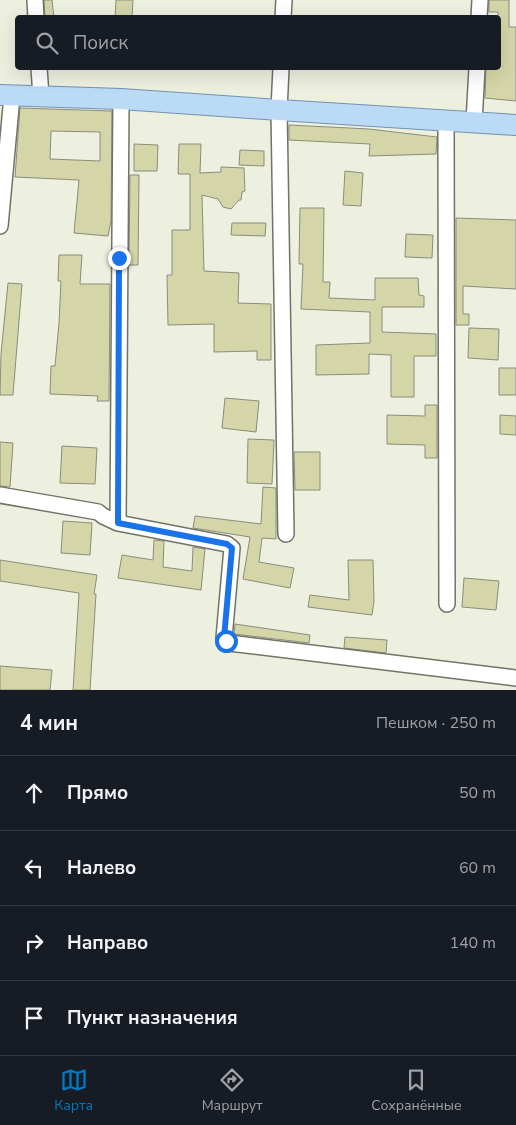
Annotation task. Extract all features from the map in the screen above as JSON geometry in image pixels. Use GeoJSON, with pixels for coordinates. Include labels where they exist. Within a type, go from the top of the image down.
{"type":"FeatureCollection","features":[{"type":"Feature","properties":{"kind":"main road"},"geometry":{"type":"LineString","coordinates":[[6,95],[121,99],[516,124]]}},
{"type":"Feature","properties":{"kind":"street"},"geometry":{"type":"LineString","coordinates":[[35,0],[36,15]]}},
{"type":"Feature","properties":{"kind":"street"},"geometry":{"type":"LineString","coordinates":[[283,15],[284,0]]}},
{"type":"Feature","properties":{"kind":"street"},"geometry":{"type":"LineString","coordinates":[[479,15],[480,0]]}},
{"type":"Feature","properties":{"kind":"street"},"geometry":{"type":"LineString","coordinates":[[39,70],[41,96]]}},
{"type":"Feature","properties":{"kind":"street"},"geometry":{"type":"LineString","coordinates":[[281,70],[286,534]]}},
{"type":"Feature","properties":{"kind":"street"},"geometry":{"type":"LineString","coordinates":[[474,122],[477,70]]}},
{"type":"Feature","properties":{"kind":"street"},"geometry":{"type":"LineString","coordinates":[[0,226],[6,95]]}},
{"type":"Feature","properties":{"kind":"street"},"geometry":{"type":"LineString","coordinates":[[118,523],[121,99]]}},
{"type":"Feature","properties":{"kind":"street"},"geometry":{"type":"LineString","coordinates":[[446,121],[447,604]]}},
{"type":"Feature","properties":{"kind":"street"},"geometry":{"type":"LineString","coordinates":[[0,495],[98,512],[118,523],[227,544],[232,548],[224,638],[228,643],[516,678]]}},
{"type":"Feature","properties":{"kind":"building"},"geometry":{"type":"Polygon","coordinates":[[[44,0],[52,0],[54,15],[45,15],[44,0]]]}},
{"type":"Feature","properties":{"kind":"building"},"geometry":{"type":"Polygon","coordinates":[[[116,0],[133,0],[132,15],[115,15],[116,0]]]}},
{"type":"Feature","properties":{"kind":"building"},"geometry":{"type":"Polygon","coordinates":[[[489,0],[509,0],[509,27],[516,27],[516,101],[485,98],[486,70],[501,70],[501,15],[498,15],[498,12],[489,12],[489,0]]]}},
{"type":"Feature","properties":{"kind":"building"},"geometry":{"type":"Polygon","coordinates":[[[20,108],[112,111],[111,221],[108,236],[74,233],[79,180],[15,177],[20,108]],[[51,131],[50,159],[100,161],[100,132],[51,131]]]}},
{"type":"Feature","properties":{"kind":"building"},"geometry":{"type":"Polygon","coordinates":[[[289,125],[369,129],[437,137],[436,154],[369,156],[370,144],[289,140],[289,125]]]}},
{"type":"Feature","properties":{"kind":"building"},"geometry":{"type":"Polygon","coordinates":[[[134,144],[158,145],[157,171],[134,171],[134,144]]]}},
{"type":"Feature","properties":{"kind":"building"},"geometry":{"type":"Polygon","coordinates":[[[179,144],[201,144],[200,173],[221,172],[221,167],[244,168],[245,191],[242,192],[241,200],[231,209],[223,207],[218,199],[202,195],[204,271],[239,273],[238,303],[271,304],[271,360],[257,360],[257,351],[214,352],[214,324],[168,325],[167,275],[172,275],[172,230],[190,230],[190,174],[178,174],[179,144]]]}},
{"type":"Feature","properties":{"kind":"building"},"geometry":{"type":"Polygon","coordinates":[[[240,150],[264,151],[264,166],[239,165],[240,150]]]}},
{"type":"Feature","properties":{"kind":"building"},"geometry":{"type":"Polygon","coordinates":[[[345,171],[363,173],[361,206],[343,205],[345,171]]]}},
{"type":"Feature","properties":{"kind":"building"},"geometry":{"type":"Polygon","coordinates":[[[130,175],[139,175],[138,265],[129,265],[130,175]]]}},
{"type":"Feature","properties":{"kind":"building"},"geometry":{"type":"Polygon","coordinates":[[[300,208],[324,208],[323,282],[330,282],[329,298],[375,300],[375,278],[418,278],[419,295],[424,296],[424,307],[382,307],[382,332],[436,334],[436,356],[414,356],[414,397],[391,397],[391,355],[369,354],[369,374],[316,375],[316,345],[370,343],[370,312],[301,309],[303,264],[299,264],[300,208]]]}},
{"type":"Feature","properties":{"kind":"building"},"geometry":{"type":"Polygon","coordinates":[[[456,218],[516,220],[516,289],[463,286],[463,314],[469,314],[469,325],[456,325],[456,218]]]}},
{"type":"Feature","properties":{"kind":"building"},"geometry":{"type":"Polygon","coordinates":[[[232,223],[266,223],[265,236],[231,235],[232,223]]]}},
{"type":"Feature","properties":{"kind":"building"},"geometry":{"type":"Polygon","coordinates":[[[406,234],[433,235],[432,258],[405,257],[406,234]]]}},
{"type":"Feature","properties":{"kind":"building"},"geometry":{"type":"Polygon","coordinates":[[[59,255],[82,255],[80,284],[110,284],[109,401],[97,401],[98,396],[50,394],[51,366],[55,366],[59,323],[61,281],[58,281],[59,255]]]}},
{"type":"Feature","properties":{"kind":"building"},"geometry":{"type":"Polygon","coordinates":[[[8,283],[22,284],[13,395],[0,395],[1,354],[8,283]]]}},
{"type":"Feature","properties":{"kind":"building"},"geometry":{"type":"Polygon","coordinates":[[[469,328],[499,329],[498,360],[468,358],[469,328]]]}},
{"type":"Feature","properties":{"kind":"building"},"geometry":{"type":"Polygon","coordinates":[[[499,368],[516,368],[516,395],[499,395],[499,368]]]}},
{"type":"Feature","properties":{"kind":"building"},"geometry":{"type":"Polygon","coordinates":[[[225,398],[259,401],[256,432],[222,428],[225,398]]]}},
{"type":"Feature","properties":{"kind":"building"},"geometry":{"type":"Polygon","coordinates":[[[425,405],[437,405],[437,458],[425,458],[425,445],[387,444],[387,415],[425,416],[425,405]]]}},
{"type":"Feature","properties":{"kind":"building"},"geometry":{"type":"Polygon","coordinates":[[[500,415],[516,416],[516,435],[500,434],[500,415]]]}},
{"type":"Feature","properties":{"kind":"building"},"geometry":{"type":"Polygon","coordinates":[[[248,439],[274,440],[272,484],[247,483],[248,439]]]}},
{"type":"Feature","properties":{"kind":"building"},"geometry":{"type":"Polygon","coordinates":[[[0,442],[13,443],[10,487],[0,486],[0,442]]]}},
{"type":"Feature","properties":{"kind":"building"},"geometry":{"type":"Polygon","coordinates":[[[62,446],[97,448],[95,484],[60,483],[62,446]]]}},
{"type":"Feature","properties":{"kind":"building"},"geometry":{"type":"Polygon","coordinates":[[[294,452],[320,452],[320,490],[295,490],[294,452]]]}},
{"type":"Feature","properties":{"kind":"building"},"geometry":{"type":"Polygon","coordinates":[[[263,487],[276,488],[276,539],[262,538],[259,562],[294,568],[290,588],[243,579],[250,537],[193,528],[195,516],[261,524],[263,487]]]}},
{"type":"Feature","properties":{"kind":"building"},"geometry":{"type":"Polygon","coordinates":[[[63,521],[92,523],[90,555],[61,553],[63,521]]]}},
{"type":"Feature","properties":{"kind":"building"},"geometry":{"type":"Polygon","coordinates":[[[154,540],[164,541],[163,567],[192,571],[193,547],[205,549],[201,590],[118,578],[122,555],[153,560],[154,540]]]}},
{"type":"Feature","properties":{"kind":"building"},"geometry":{"type":"Polygon","coordinates":[[[0,560],[97,575],[94,594],[96,594],[90,690],[73,690],[79,593],[0,581],[0,560]]]}},
{"type":"Feature","properties":{"kind":"building"},"geometry":{"type":"Polygon","coordinates":[[[348,560],[373,560],[374,601],[372,615],[308,607],[310,595],[349,600],[348,560]]]}},
{"type":"Feature","properties":{"kind":"building"},"geometry":{"type":"Polygon","coordinates":[[[464,578],[499,581],[496,610],[462,607],[464,578]]]}},
{"type":"Feature","properties":{"kind":"building"},"geometry":{"type":"Polygon","coordinates":[[[235,624],[310,635],[309,643],[234,634],[235,624]]]}},
{"type":"Feature","properties":{"kind":"building"},"geometry":{"type":"Polygon","coordinates":[[[345,637],[387,640],[386,653],[344,648],[345,637]]]}},
{"type":"Feature","properties":{"kind":"building"},"geometry":{"type":"Polygon","coordinates":[[[0,666],[52,670],[50,690],[0,690],[0,666]]]}},
{"type":"Feature","properties":{"kind":"route"},"geometry":{"type":"LineString","coordinates":[[119,258],[118,523],[227,544],[232,548],[224,638],[226,641]]}}]}
